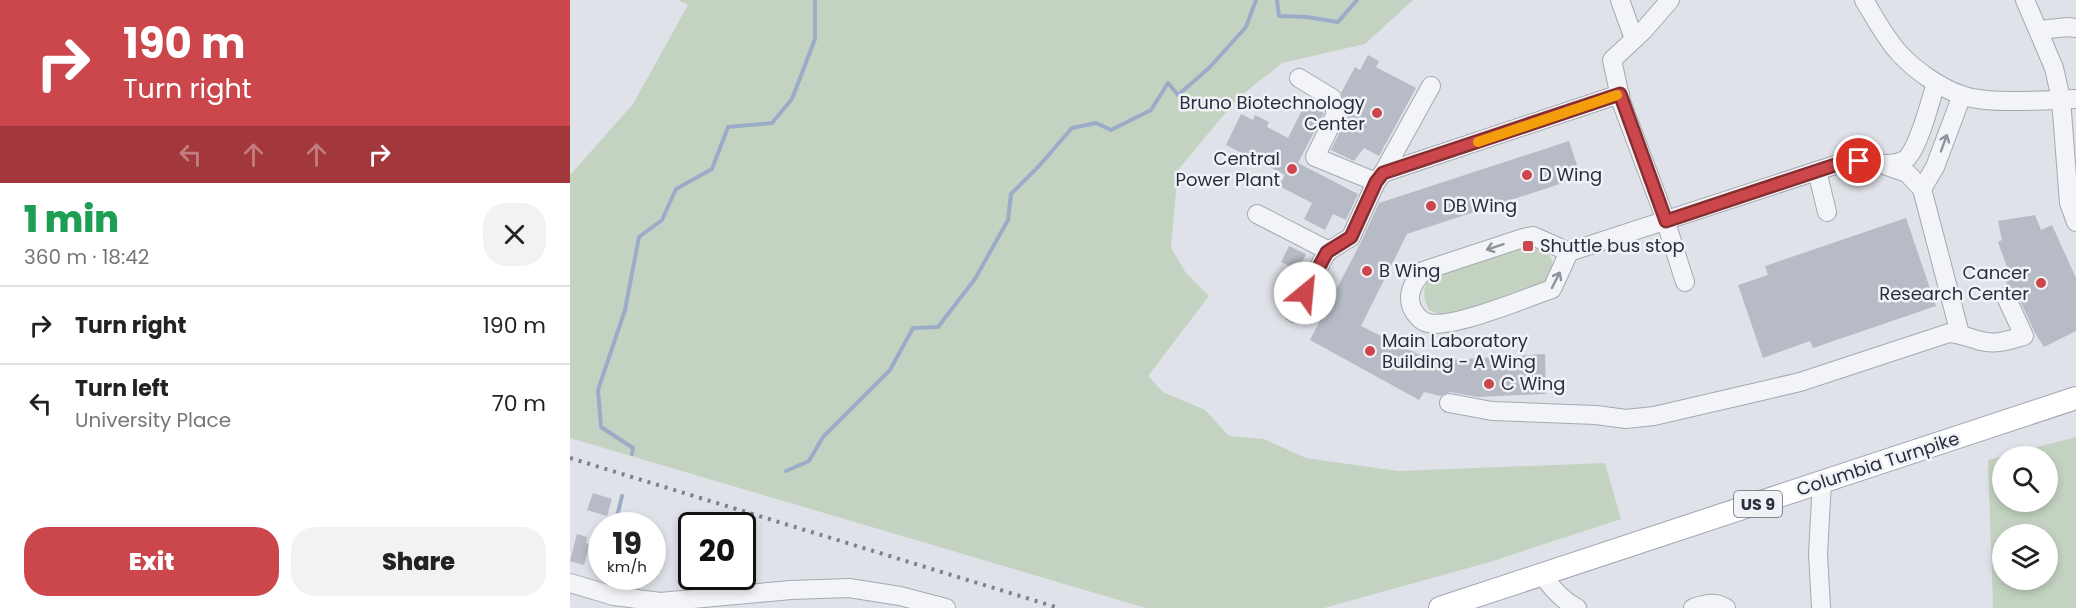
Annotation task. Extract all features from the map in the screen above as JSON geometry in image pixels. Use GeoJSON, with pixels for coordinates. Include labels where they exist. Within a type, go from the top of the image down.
{"type":"FeatureCollection","features":[{"type":"Feature","properties":{"kind":"main road","name":"Columbia Turnpike"},"geometry":{"type":"LineString","coordinates":[[1440,608],[2076,398]]}},
{"type":"Feature","properties":{"kind":"street"},"geometry":{"type":"LineString","coordinates":[[1620,0],[1634,39]]}},
{"type":"Feature","properties":{"kind":"street"},"geometry":{"type":"LineString","coordinates":[[1670,0],[1612,60],[1620,94],[1666,221],[1685,282]]}},
{"type":"Feature","properties":{"kind":"street"},"geometry":{"type":"LineString","coordinates":[[1864,0],[1900,53],[1936,83],[1962,95],[1978,99],[2068,99]]}},
{"type":"Feature","properties":{"kind":"street"},"geometry":{"type":"LineString","coordinates":[[2025,0],[2068,99],[2068,194],[2076,222]]}},
{"type":"Feature","properties":{"kind":"street"},"geometry":{"type":"LineString","coordinates":[[2038,30],[2076,28]]}},
{"type":"Feature","properties":{"kind":"street"},"geometry":{"type":"LineString","coordinates":[[1299,78],[1332,98],[1336,114],[1315,157],[1379,178],[1620,94]]}},
{"type":"Feature","properties":{"kind":"street"},"geometry":{"type":"LineString","coordinates":[[1569,252],[1552,289],[1454,322],[1429,324],[1422,321],[1409,299],[1414,281],[1423,271],[1523,238],[1533,236],[1569,252],[1849,162],[1882,164],[1897,163],[1907,159],[1914,148],[1936,83]]}},
{"type":"Feature","properties":{"kind":"street"},"geometry":{"type":"LineString","coordinates":[[1294,314],[1329,251],[1351,237],[1379,178],[1431,86]]}},
{"type":"Feature","properties":{"kind":"street"},"geometry":{"type":"LineString","coordinates":[[1922,189],[1935,167],[1962,95]]}},
{"type":"Feature","properties":{"kind":"street"},"geometry":{"type":"LineString","coordinates":[[1909,156],[1908,170],[1922,189],[1959,334]]}},
{"type":"Feature","properties":{"kind":"street"},"geometry":{"type":"LineString","coordinates":[[1882,164],[1910,175]]}},
{"type":"Feature","properties":{"kind":"street"},"geometry":{"type":"LineString","coordinates":[[1817,171],[1827,212]]}},
{"type":"Feature","properties":{"kind":"street"},"geometry":{"type":"LineString","coordinates":[[1257,214],[1329,251]]}},
{"type":"Feature","properties":{"kind":"street"},"geometry":{"type":"LineString","coordinates":[[1449,403],[1492,411],[1596,415],[1626,419],[1654,416],[1800,382],[1949,333],[1982,342],[1997,343],[2024,336],[2006,297]]}},
{"type":"Feature","properties":{"kind":"street"},"geometry":{"type":"LineString","coordinates":[[1821,608],[1818,554],[1822,482]]}},
{"type":"Feature","properties":{"kind":"street"},"geometry":{"type":"LineString","coordinates":[[1542,575],[1555,593],[1577,608]]}},
{"type":"Feature","properties":{"kind":"street"},"geometry":{"type":"LineString","coordinates":[[570,583],[614,596],[660,602],[791,590],[849,588],[900,596],[946,608]]}},
{"type":"Feature","properties":{"kind":"street"},"geometry":{"type":"LineString","coordinates":[[1694,608],[1709,603],[1720,604],[1726,608]]}},
{"type":"Feature","properties":{"kind":"green space"},"geometry":{"type":"Polygon","coordinates":[[[678,0],[1413,0],[1365,44],[1282,63],[1238,98],[1178,170],[1171,248],[1186,273],[1209,296],[1148,376],[1163,392],[1205,410],[1229,436],[1264,439],[1306,458],[1398,471],[1605,463],[1621,519],[1490,562],[1324,608],[1146,608],[570,438],[570,175],[633,104],[688,5],[678,0]]]}},
{"type":"Feature","properties":{"kind":"green space"},"geometry":{"type":"Polygon","coordinates":[[[1531,244],[1551,258],[1551,274],[1547,281],[1456,314],[1441,315],[1429,310],[1424,291],[1433,274],[1531,244]]]}},
{"type":"Feature","properties":{"kind":"green space"},"geometry":{"type":"Polygon","coordinates":[[[2076,437],[2076,608],[1993,608],[1992,590],[2058,590],[2058,524],[1992,524],[1992,578],[1988,460],[1992,459],[1992,512],[2058,512],[2058,446],[2041,446],[2076,437]]]}},
{"type":"Feature","properties":{"kind":"building","name":"Bruno Biotechnology Center"},"geometry":{"type":"Polygon","coordinates":[[[1368,55],[1379,61],[1376,67],[1416,88],[1379,156],[1364,148],[1354,161],[1331,150],[1353,104],[1344,101],[1341,93],[1355,67],[1360,70],[1368,55]]]}},
{"type":"Feature","properties":{"kind":"building","name":"Central Power Plant"},"geometry":{"type":"Polygon","coordinates":[[[1305,104],[1324,113],[1298,163],[1358,194],[1346,220],[1333,214],[1325,230],[1304,219],[1312,203],[1279,186],[1285,175],[1226,145],[1241,114],[1253,120],[1255,115],[1269,122],[1267,127],[1288,138],[1305,104]]]}},
{"type":"Feature","properties":{"kind":"building"},"geometry":{"type":"Polygon","coordinates":[[[1569,141],[1581,177],[1407,234],[1361,326],[1432,361],[1545,354],[1546,394],[1477,397],[1450,392],[1440,396],[1424,392],[1419,400],[1310,340],[1379,203],[1569,141]]]}},
{"type":"Feature","properties":{"kind":"building","name":"Cancer Research Center"},"geometry":{"type":"Polygon","coordinates":[[[2035,215],[2041,230],[2052,225],[2076,278],[2076,331],[2044,347],[2016,292],[2008,286],[2002,273],[2008,270],[1998,242],[2002,240],[1998,221],[2035,215]]]}},
{"type":"Feature","properties":{"kind":"building"},"geometry":{"type":"Polygon","coordinates":[[[1906,218],[1936,306],[1813,348],[1810,341],[1763,358],[1738,285],[1768,275],[1765,266],[1906,218]]]}},
{"type":"Feature","properties":{"kind":"building"},"geometry":{"type":"Polygon","coordinates":[[[1289,246],[1306,254],[1298,270],[1281,262],[1289,246]]]}},
{"type":"Feature","properties":{"kind":"building"},"geometry":{"type":"Polygon","coordinates":[[[593,493],[612,499],[608,512],[587,510],[593,493]]]}},
{"type":"Feature","properties":{"kind":"building"},"geometry":{"type":"Polygon","coordinates":[[[577,534],[587,537],[588,551],[584,565],[570,561],[577,534]]]}},
{"type":"Feature","properties":{"kind":"waterway"},"geometry":{"type":"LineString","coordinates":[[632,454],[633,448],[601,427],[598,390],[625,310],[639,237],[662,220],[676,189],[712,169],[728,127],[772,123],[792,99],[815,39],[815,0]]}},
{"type":"Feature","properties":{"kind":"waterway"},"geometry":{"type":"LineString","coordinates":[[786,471],[809,461],[823,437],[890,370],[913,328],[938,327],[975,279],[1008,220],[1011,194],[1072,128],[1096,123],[1111,130],[1151,110],[1168,83],[1178,95],[1209,68],[1246,27],[1256,0]]}},
{"type":"Feature","properties":{"kind":"waterway"},"geometry":{"type":"LineString","coordinates":[[1277,0],[1279,16],[1307,17],[1338,22],[1357,0]]}},
{"type":"Feature","properties":{"kind":"waterway"},"geometry":{"type":"LineString","coordinates":[[618,512],[622,496]]}},
{"type":"Feature","properties":{"kind":"railway"},"geometry":{"type":"LineString","coordinates":[[570,458],[1059,608]]}},
{"type":"Feature","properties":{"kind":"slow traffic"},"geometry":{"type":"LineString","coordinates":[[1478,142],[1617,95]]}},
{"type":"Feature","properties":{"kind":"place","name":"Bruno Biotechnology Center"},"geometry":{"type":"Point","coordinates":[1377,113]}},
{"type":"Feature","properties":{"kind":"place","name":"Central Power Plant"},"geometry":{"type":"Point","coordinates":[1292,169]}},
{"type":"Feature","properties":{"kind":"place","name":"D Wing"},"geometry":{"type":"Point","coordinates":[1527,175]}},
{"type":"Feature","properties":{"kind":"place","name":"DB Wing"},"geometry":{"type":"Point","coordinates":[1431,206]}},
{"type":"Feature","properties":{"kind":"place","name":"Shuttle bus stop"},"geometry":{"type":"Point","coordinates":[1528,246]}},
{"type":"Feature","properties":{"kind":"place","name":"B Wing"},"geometry":{"type":"Point","coordinates":[1367,271]}},
{"type":"Feature","properties":{"kind":"place","name":"Cancer Research Center"},"geometry":{"type":"Point","coordinates":[2041,283]}},
{"type":"Feature","properties":{"kind":"place","name":"Main Laboratory Building - A Wing"},"geometry":{"type":"Point","coordinates":[1370,351]}},
{"type":"Feature","properties":{"kind":"place","name":"C Wing"},"geometry":{"type":"Point","coordinates":[1489,384]}},
{"type":"Feature","properties":{"kind":"route"},"geometry":{"type":"LineString","coordinates":[[1305,293],[1327,252],[1351,237],[1376,182],[1383,173],[1620,94],[1666,221],[1841,163],[1859,161]]}}]}
